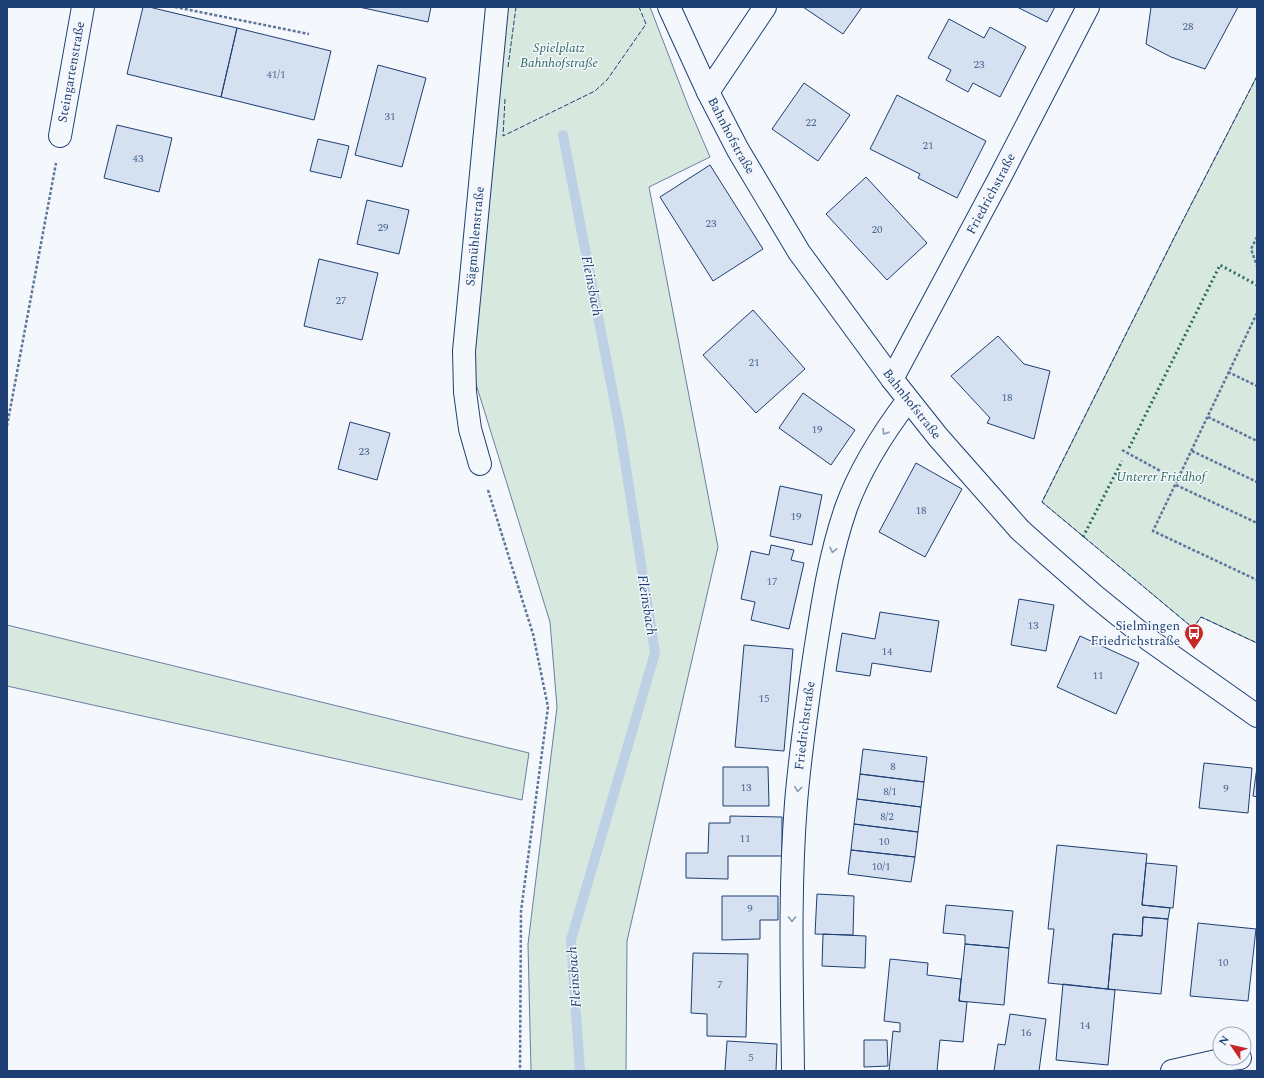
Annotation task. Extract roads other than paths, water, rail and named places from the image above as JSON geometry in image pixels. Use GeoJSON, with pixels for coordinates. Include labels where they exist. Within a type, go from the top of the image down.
{"type":"FeatureCollection","features":[{"type":"Feature","properties":{"kind":"street","name":"Steingartenstraße"},"geometry":{"type":"LineString","coordinates":[[60,136],[82,7]]}},
{"type":"Feature","properties":{"kind":"street","name":"Sägmühlenstraße"},"geometry":{"type":"LineString","coordinates":[[480,464],[470,429],[464,392],[464,351],[498,7]]}},
{"type":"Feature","properties":{"kind":"street","name":"Bahnhofstraße"},"geometry":{"type":"LineString","coordinates":[[669,7],[708,92],[742,157],[799,252],[908,400],[965,468],[1020,530],[1095,596],[1148,639],[1257,716]]}},
{"type":"Feature","properties":{"kind":"street"},"geometry":{"type":"LineString","coordinates":[[708,92],[765,7]]}},
{"type":"Feature","properties":{"kind":"street","name":"Friedrichstraße"},"geometry":{"type":"LineString","coordinates":[[892,379],[992,192],[1088,7]]}},
{"type":"Feature","properties":{"kind":"street","name":"Friedrichstraße"},"geometry":{"type":"LineString","coordinates":[[793,1071],[793,862],[796,804],[806,715],[824,593],[833,550],[846,507],[867,462],[887,428],[908,400]]}},
{"type":"Feature","properties":{"kind":"street"},"geometry":{"type":"LineString","coordinates":[[1172,1071],[1212,1062]]}},
{"type":"Feature","properties":{"kind":"waterway","name":"Fleinsbach"},"geometry":{"type":"LineString","coordinates":[[563,135],[620,430],[655,653],[571,940],[580,1071]]}},
{"type":"Feature","properties":{"kind":"place","name":"Sielmingen Friedrichstraße"},"geometry":{"type":"Point","coordinates":[1194,650]}},
{"type":"Feature","properties":{"kind":"park label","name":"Spielplatz Bahnhofstraße"},"geometry":{"type":"Point","coordinates":[559,56]}},
{"type":"Feature","properties":{"kind":"park label","name":"Unterer Friedhof"},"geometry":{"type":"Point","coordinates":[1161,477]}}]}
